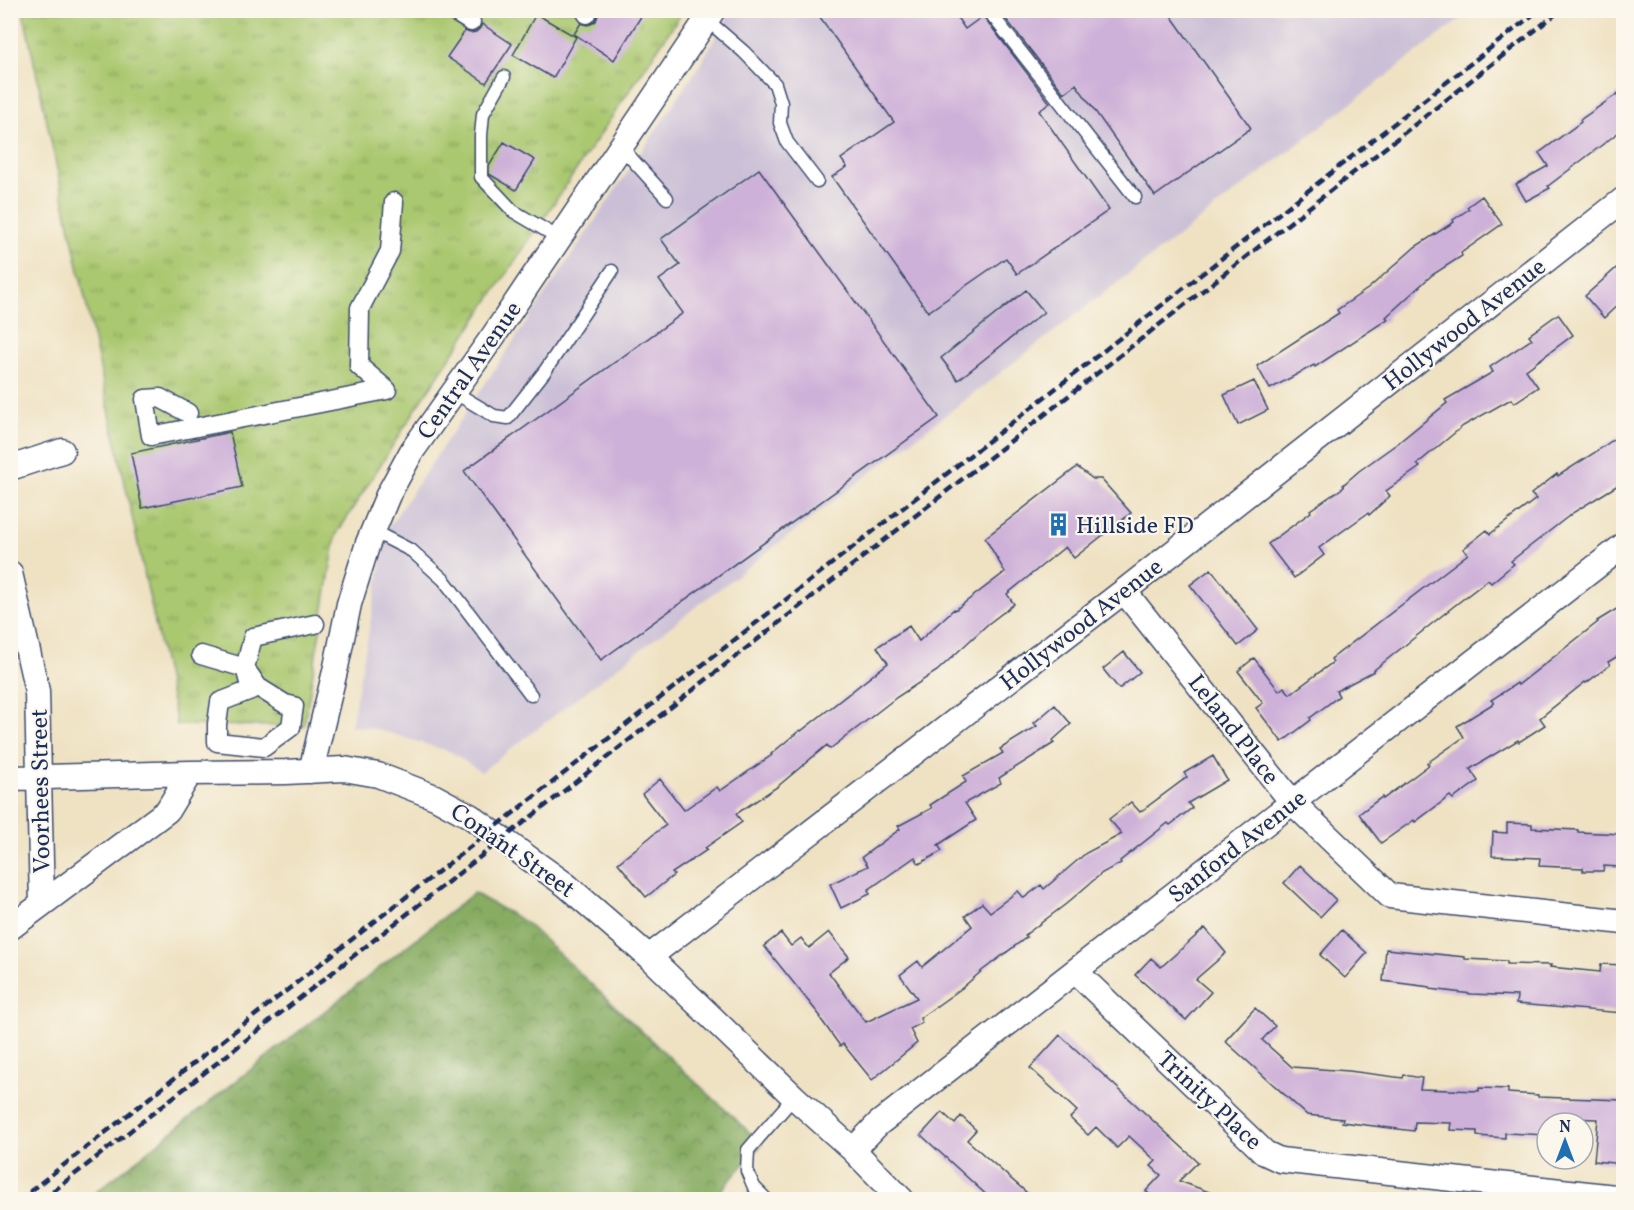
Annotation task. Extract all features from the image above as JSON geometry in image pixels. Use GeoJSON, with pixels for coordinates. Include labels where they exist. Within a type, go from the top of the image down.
{"type":"FeatureCollection","features":[{"type":"Feature","properties":{"kind":"street"},"geometry":{"type":"LineString","coordinates":[[452,10],[471,22]]}},
{"type":"Feature","properties":{"kind":"street","name":"Central Avenue"},"geometry":{"type":"LineString","coordinates":[[311,771],[349,604],[368,543],[388,495],[412,451],[710,15]]}},
{"type":"Feature","properties":{"kind":"street","name":"Hollywood Avenue"},"geometry":{"type":"LineString","coordinates":[[649,957],[1124,591],[1623,199]]}},
{"type":"Feature","properties":{"kind":"street"},"geometry":{"type":"LineString","coordinates":[[188,413],[160,398],[145,399],[151,436],[387,390],[359,366],[360,308],[390,251],[394,202]]}},
{"type":"Feature","properties":{"kind":"street"},"geometry":{"type":"LineString","coordinates":[[10,468],[62,452]]}},
{"type":"Feature","properties":{"kind":"street","name":"Sanford Avenue"},"geometry":{"type":"LineString","coordinates":[[853,1150],[878,1124],[1623,545]]}},
{"type":"Feature","properties":{"kind":"street","name":"Voorhees Street"},"geometry":{"type":"LineString","coordinates":[[10,573],[38,690],[42,904]]}},
{"type":"Feature","properties":{"kind":"street","name":"Leland Place"},"geometry":{"type":"LineString","coordinates":[[1124,591],[1292,802],[1390,896],[1623,922]]}},
{"type":"Feature","properties":{"kind":"street"},"geometry":{"type":"LineString","coordinates":[[201,655],[245,668],[258,687],[285,704],[294,706],[291,727],[264,747],[217,741],[220,702],[251,690],[245,668],[253,637],[315,624]]}},
{"type":"Feature","properties":{"kind":"street","name":"Conant Street"},"geometry":{"type":"LineString","coordinates":[[10,778],[344,769],[378,775],[435,797],[470,816],[566,885],[649,957],[853,1150],[902,1200]]}},
{"type":"Feature","properties":{"kind":"street"},"geometry":{"type":"LineString","coordinates":[[10,928],[167,811],[190,773]]}},
{"type":"Feature","properties":{"kind":"street","name":"Trinity Place"},"geometry":{"type":"LineString","coordinates":[[1076,972],[1265,1153],[1280,1160],[1623,1198]]}},
{"type":"Feature","properties":{"kind":"lane"},"geometry":{"type":"LineString","coordinates":[[988,10],[1135,197]]}},
{"type":"Feature","properties":{"kind":"lane"},"geometry":{"type":"LineString","coordinates":[[710,15],[775,84],[781,103],[780,123],[787,142],[817,181]]}},
{"type":"Feature","properties":{"kind":"lane"},"geometry":{"type":"LineString","coordinates":[[504,76],[483,114],[481,177],[513,211],[559,238]]}},
{"type":"Feature","properties":{"kind":"lane"},"geometry":{"type":"LineString","coordinates":[[621,147],[667,198]]}},
{"type":"Feature","properties":{"kind":"lane"},"geometry":{"type":"LineString","coordinates":[[454,392],[495,416],[508,418],[545,371],[612,271]]}},
{"type":"Feature","properties":{"kind":"lane"},"geometry":{"type":"LineString","coordinates":[[373,531],[412,551],[438,574],[531,695]]}},
{"type":"Feature","properties":{"kind":"lane"},"geometry":{"type":"LineString","coordinates":[[767,1200],[753,1187],[747,1171],[748,1150],[794,1096]]}},
{"type":"Feature","properties":{"kind":"shaded area"},"geometry":{"type":"Polygon","coordinates":[[[731,11],[1471,11],[481,772],[451,752],[376,729],[351,726],[388,528],[699,66],[731,11]]]}},
{"type":"Feature","properties":{"kind":"green space"},"geometry":{"type":"Polygon","coordinates":[[[23,11],[683,11],[419,404],[336,535],[304,726],[177,725],[23,11]]]}},
{"type":"Feature","properties":{"kind":"green space"},"geometry":{"type":"Polygon","coordinates":[[[474,893],[525,922],[762,1144],[717,1195],[720,1199],[86,1200],[474,893]]]}},
{"type":"Feature","properties":{"kind":"building"},"geometry":{"type":"Polygon","coordinates":[[[597,10],[645,10],[614,60],[574,34],[581,23],[587,25],[596,21],[597,10]]]}},
{"type":"Feature","properties":{"kind":"building"},"geometry":{"type":"Polygon","coordinates":[[[815,10],[952,10],[965,29],[983,16],[1050,103],[1039,111],[1109,210],[1017,274],[1006,258],[928,312],[832,177],[847,167],[841,159],[894,122],[815,10]]]}},
{"type":"Feature","properties":{"kind":"building"},"geometry":{"type":"Polygon","coordinates":[[[999,10],[1167,10],[1251,128],[1155,196],[1076,84],[1064,93],[999,10]]]}},
{"type":"Feature","properties":{"kind":"building"},"geometry":{"type":"Polygon","coordinates":[[[536,14],[576,37],[553,78],[513,55],[536,14]]]}},
{"type":"Feature","properties":{"kind":"building"},"geometry":{"type":"Polygon","coordinates":[[[482,24],[512,44],[486,83],[447,57],[465,31],[476,32],[482,24]]]}},
{"type":"Feature","properties":{"kind":"building"},"geometry":{"type":"Polygon","coordinates":[[[1623,90],[1623,129],[1548,186],[1550,188],[1526,201],[1516,184],[1548,166],[1539,153],[1581,122],[1580,120],[1623,90]]]}},
{"type":"Feature","properties":{"kind":"building"},"geometry":{"type":"Polygon","coordinates":[[[504,142],[535,160],[516,190],[489,174],[489,166],[504,142]]]}},
{"type":"Feature","properties":{"kind":"building"},"geometry":{"type":"Polygon","coordinates":[[[759,169],[939,417],[601,660],[464,471],[683,313],[659,280],[680,265],[661,239],[759,169]]]}},
{"type":"Feature","properties":{"kind":"building"},"geometry":{"type":"Polygon","coordinates":[[[1482,196],[1502,224],[1461,253],[1462,256],[1432,275],[1386,317],[1388,319],[1315,367],[1314,365],[1270,389],[1257,366],[1339,313],[1337,310],[1369,288],[1415,247],[1454,222],[1453,220],[1469,209],[1467,207],[1482,196]]]}},
{"type":"Feature","properties":{"kind":"building"},"geometry":{"type":"Polygon","coordinates":[[[1623,262],[1623,300],[1604,318],[1585,296],[1623,262]]]}},
{"type":"Feature","properties":{"kind":"building"},"geometry":{"type":"Polygon","coordinates":[[[1026,290],[1044,312],[958,380],[941,358],[1026,290]]]}},
{"type":"Feature","properties":{"kind":"building"},"geometry":{"type":"Polygon","coordinates":[[[1558,314],[1573,335],[1526,370],[1538,387],[1514,403],[1511,399],[1463,426],[1417,464],[1420,467],[1386,491],[1390,496],[1369,515],[1368,513],[1319,548],[1324,555],[1294,578],[1268,544],[1311,512],[1310,510],[1344,487],[1343,485],[1359,471],[1447,403],[1445,400],[1493,372],[1490,367],[1532,339],[1529,335],[1558,314]]]}},
{"type":"Feature","properties":{"kind":"building"},"geometry":{"type":"Polygon","coordinates":[[[1254,381],[1268,410],[1238,425],[1224,395],[1254,381]]]}},
{"type":"Feature","properties":{"kind":"building"},"geometry":{"type":"Polygon","coordinates":[[[230,432],[242,487],[142,508],[131,453],[230,432]]]}},
{"type":"Feature","properties":{"kind":"building"},"geometry":{"type":"Polygon","coordinates":[[[1623,433],[1623,482],[1574,512],[1511,561],[1514,564],[1491,583],[1488,580],[1374,671],[1336,691],[1339,696],[1282,742],[1256,708],[1263,703],[1238,671],[1254,658],[1279,691],[1284,687],[1290,694],[1333,662],[1331,659],[1468,554],[1463,549],[1487,530],[1490,534],[1536,499],[1531,494],[1557,474],[1558,476],[1623,433]]]}},
{"type":"Feature","properties":{"kind":"building"},"geometry":{"type":"Polygon","coordinates":[[[1077,467],[1093,479],[1101,479],[1131,513],[1074,558],[1065,547],[1007,594],[1014,604],[988,624],[937,671],[897,697],[830,749],[827,745],[777,787],[736,814],[742,822],[705,848],[707,850],[672,873],[674,875],[646,897],[618,863],[666,825],[642,794],[660,779],[684,810],[717,787],[720,791],[772,755],[800,730],[888,663],[877,647],[909,626],[919,641],[954,609],[1005,572],[985,538],[1077,467]]]}},
{"type":"Feature","properties":{"kind":"building"},"geometry":{"type":"Polygon","coordinates":[[[1211,569],[1258,630],[1238,646],[1190,585],[1211,569]]]}},
{"type":"Feature","properties":{"kind":"building"},"geometry":{"type":"Polygon","coordinates":[[[1623,605],[1623,653],[1608,662],[1610,665],[1540,718],[1545,725],[1470,769],[1478,781],[1453,799],[1450,796],[1381,843],[1359,814],[1382,797],[1383,799],[1429,765],[1427,763],[1464,737],[1457,726],[1494,703],[1491,700],[1517,683],[1518,685],[1597,621],[1623,605]]]}},
{"type":"Feature","properties":{"kind":"building"},"geometry":{"type":"Polygon","coordinates":[[[1124,652],[1140,672],[1119,689],[1103,669],[1124,652]]]}},
{"type":"Feature","properties":{"kind":"building"},"geometry":{"type":"Polygon","coordinates":[[[1055,705],[1071,724],[1052,741],[1054,743],[999,778],[1001,783],[965,803],[976,820],[938,845],[942,851],[919,864],[915,857],[868,890],[870,894],[841,908],[830,884],[868,866],[862,857],[900,829],[898,826],[932,808],[930,805],[966,782],[963,776],[1003,753],[1000,749],[1037,726],[1034,723],[1055,705]]]}},
{"type":"Feature","properties":{"kind":"building"},"geometry":{"type":"Polygon","coordinates":[[[1213,756],[1227,780],[1188,803],[1192,808],[1170,825],[1168,823],[1120,861],[1121,863],[1102,873],[1025,935],[1027,937],[920,1018],[922,1023],[910,1029],[917,1043],[872,1080],[843,1044],[840,1046],[821,1017],[764,946],[781,933],[791,946],[801,938],[809,948],[829,932],[849,957],[829,973],[866,1022],[917,998],[900,975],[918,961],[922,967],[972,926],[965,916],[982,903],[990,912],[1018,891],[1024,898],[1041,885],[1044,889],[1086,853],[1122,834],[1109,819],[1131,802],[1140,812],[1187,777],[1184,773],[1213,756]]]}},
{"type":"Feature","properties":{"kind":"building"},"geometry":{"type":"Polygon","coordinates":[[[1507,823],[1532,824],[1532,828],[1622,834],[1620,867],[1604,866],[1603,871],[1583,871],[1583,868],[1539,866],[1540,858],[1492,856],[1493,832],[1507,833],[1507,823]]]}},
{"type":"Feature","properties":{"kind":"building"},"geometry":{"type":"Polygon","coordinates":[[[1300,865],[1336,900],[1320,917],[1284,883],[1300,865]]]}},
{"type":"Feature","properties":{"kind":"building"},"geometry":{"type":"Polygon","coordinates":[[[1205,928],[1226,953],[1196,979],[1211,992],[1186,1020],[1135,975],[1151,958],[1161,967],[1205,928]]]}},
{"type":"Feature","properties":{"kind":"building"},"geometry":{"type":"Polygon","coordinates":[[[1342,930],[1367,953],[1345,978],[1320,955],[1342,930]]]}},
{"type":"Feature","properties":{"kind":"building"},"geometry":{"type":"Polygon","coordinates":[[[1386,949],[1465,957],[1465,959],[1507,961],[1507,964],[1551,965],[1550,967],[1600,972],[1601,964],[1623,965],[1623,1013],[1516,1004],[1517,996],[1472,994],[1383,981],[1386,949]]]}},
{"type":"Feature","properties":{"kind":"building"},"geometry":{"type":"Polygon","coordinates":[[[1255,1008],[1275,1026],[1262,1040],[1292,1067],[1422,1078],[1420,1089],[1479,1091],[1479,1088],[1508,1089],[1508,1093],[1538,1095],[1538,1097],[1623,1100],[1623,1164],[1595,1161],[1598,1119],[1595,1119],[1595,1111],[1535,1111],[1535,1134],[1505,1133],[1505,1138],[1477,1136],[1477,1131],[1450,1130],[1451,1123],[1415,1122],[1414,1131],[1307,1115],[1225,1041],[1255,1008]]]}},
{"type":"Feature","properties":{"kind":"building"},"geometry":{"type":"Polygon","coordinates":[[[1060,1035],[1198,1162],[1179,1181],[1223,1197],[1223,1200],[1155,1200],[1146,1191],[1161,1175],[1151,1166],[1156,1161],[1129,1136],[1117,1148],[1096,1127],[1088,1135],[1070,1118],[1077,1111],[1030,1068],[1060,1035]]]}},
{"type":"Feature","properties":{"kind":"building"},"geometry":{"type":"Polygon","coordinates":[[[942,1112],[955,1124],[961,1116],[976,1130],[967,1140],[1035,1200],[992,1200],[921,1135],[942,1112]]]}},
{"type":"Feature","properties":{"kind":"railway"},"geometry":{"type":"LineString","coordinates":[[19,1200],[1539,10]]}},
{"type":"Feature","properties":{"kind":"railway"},"geometry":{"type":"LineString","coordinates":[[42,1200],[1561,10]]}},
{"type":"Feature","properties":{"kind":"place","name":"Hillside FD"},"geometry":{"type":"Point","coordinates":[1058,525]}}]}
